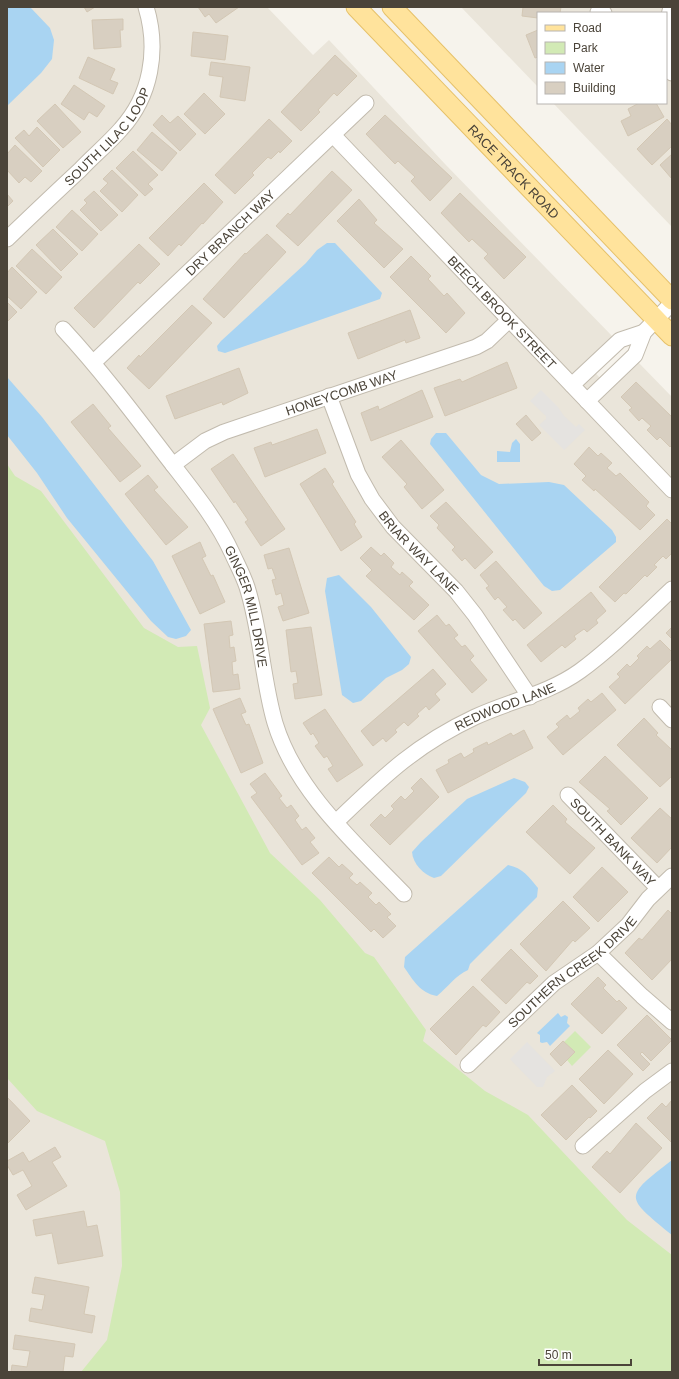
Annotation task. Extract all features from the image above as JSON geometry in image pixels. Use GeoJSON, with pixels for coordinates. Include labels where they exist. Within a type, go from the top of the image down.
{"type":"FeatureCollection","features":[{"type":"Feature","properties":{"kind":"main road","name":"RACE TRACK ROAD"},"geometry":{"type":"LineString","coordinates":[[356,7],[650,325],[672,336]]}},
{"type":"Feature","properties":{"kind":"main road","name":"RACE TRACK ROAD"},"geometry":{"type":"LineString","coordinates":[[392,7],[672,302]]}},
{"type":"Feature","properties":{"kind":"street","name":"SOUTH LILAC LOOP"},"geometry":{"type":"LineString","coordinates":[[7,239],[114,137],[132,114],[142,97],[149,78],[152,57],[152,39],[146,7]]}},
{"type":"Feature","properties":{"kind":"street"},"geometry":{"type":"LineString","coordinates":[[667,22],[671,7]]}},
{"type":"Feature","properties":{"kind":"street"},"geometry":{"type":"LineString","coordinates":[[667,46],[672,73]]}},
{"type":"Feature","properties":{"kind":"street","name":"DRY BRANCH WAY"},"geometry":{"type":"LineString","coordinates":[[94,362],[366,103]]}},
{"type":"Feature","properties":{"kind":"street","name":"BEECH BROOK STREET"},"geometry":{"type":"LineString","coordinates":[[333,135],[672,490]]}},
{"type":"Feature","properties":{"kind":"street"},"geometry":{"type":"LineString","coordinates":[[587,401],[635,355],[650,325],[672,302]]}},
{"type":"Feature","properties":{"kind":"street","name":"HONEYCOMB WAY"},"geometry":{"type":"LineString","coordinates":[[173,465],[205,441],[224,432],[476,347],[487,341],[510,320]]}},
{"type":"Feature","properties":{"kind":"street"},"geometry":{"type":"LineString","coordinates":[[572,385],[620,340],[650,325]]}},
{"type":"Feature","properties":{"kind":"street","name":"GINGER MILL DRIVE"},"geometry":{"type":"LineString","coordinates":[[63,329],[94,362],[213,518],[232,552],[247,586],[256,625],[264,682],[276,725],[292,761],[312,793],[336,822],[404,894]]}},
{"type":"Feature","properties":{"kind":"street","name":"BRIAR WAY LANE"},"geometry":{"type":"LineString","coordinates":[[329,396],[358,474],[372,499],[393,527],[436,569],[461,597],[489,635],[530,697]]}},
{"type":"Feature","properties":{"kind":"street","name":"REDWOOD LANE"},"geometry":{"type":"LineString","coordinates":[[336,822],[387,773],[410,754],[439,735],[476,716],[544,691],[579,672],[623,636],[672,589]]}},
{"type":"Feature","properties":{"kind":"street"},"geometry":{"type":"LineString","coordinates":[[660,707],[672,720]]}},
{"type":"Feature","properties":{"kind":"street","name":"SOUTH BANK WAY"},"geometry":{"type":"LineString","coordinates":[[568,795],[658,888]]}},
{"type":"Feature","properties":{"kind":"street","name":"SOUTHERN CREEK DRIVE"},"geometry":{"type":"LineString","coordinates":[[468,1065],[554,983],[598,953],[628,925],[658,888],[672,876]]}},
{"type":"Feature","properties":{"kind":"street"},"geometry":{"type":"LineString","coordinates":[[598,953],[642,996],[672,1022]]}},
{"type":"Feature","properties":{"kind":"street"},"geometry":{"type":"LineString","coordinates":[[583,1146],[645,1091],[672,1071]]}},
{"type":"Feature","properties":{"kind":"shaded area"},"geometry":{"type":"Polygon","coordinates":[[[7,7],[267,7],[313,55],[329,40],[445,164],[613,337],[586,363],[601,379],[638,362],[672,397],[672,1372],[7,1372],[7,7]]]}},
{"type":"Feature","properties":{"kind":"shaded area"},"geometry":{"type":"Polygon","coordinates":[[[461,7],[672,7],[672,227],[554,104],[667,104],[667,12],[537,12],[537,86],[461,7]]]}},
{"type":"Feature","properties":{"kind":"shaded area"},"geometry":{"type":"Polygon","coordinates":[[[541,390],[576,427],[579,424],[585,430],[564,450],[539,425],[546,419],[546,416],[530,401],[541,390]]]}},
{"type":"Feature","properties":{"kind":"shaded area"},"geometry":{"type":"Polygon","coordinates":[[[527,1042],[555,1071],[547,1077],[543,1087],[537,1087],[510,1059],[527,1042]]]}},
{"type":"Feature","properties":{"kind":"green space"},"geometry":{"type":"Polygon","coordinates":[[[7,464],[15,476],[41,491],[144,628],[178,647],[197,646],[210,708],[201,725],[270,853],[320,900],[365,953],[374,957],[426,1030],[423,1041],[485,1091],[528,1115],[627,1220],[672,1255],[672,1372],[81,1372],[107,1340],[122,1266],[120,1192],[105,1141],[37,1111],[7,1078],[7,464]]]}},
{"type":"Feature","properties":{"kind":"green space"},"geometry":{"type":"Polygon","coordinates":[[[575,1031],[591,1047],[572,1066],[567,1060],[575,1052],[564,1042],[575,1031]]]}},
{"type":"Feature","properties":{"kind":"water"},"geometry":{"type":"Polygon","coordinates":[[[7,7],[30,7],[50,28],[54,40],[52,59],[41,73],[7,106],[7,7]]]}},
{"type":"Feature","properties":{"kind":"water"},"geometry":{"type":"Polygon","coordinates":[[[327,243],[335,243],[382,293],[380,299],[225,353],[218,351],[217,346],[221,341],[306,263],[317,250],[327,243]]]}},
{"type":"Feature","properties":{"kind":"water"},"geometry":{"type":"Polygon","coordinates":[[[7,377],[42,417],[153,561],[191,630],[186,636],[176,639],[168,637],[151,621],[67,518],[37,473],[7,435],[7,377]]]}},
{"type":"Feature","properties":{"kind":"water"},"geometry":{"type":"Polygon","coordinates":[[[436,433],[446,433],[481,475],[499,484],[549,482],[564,485],[612,530],[616,537],[616,542],[560,590],[552,591],[544,586],[430,444],[431,439],[436,433]]]}},
{"type":"Feature","properties":{"kind":"water"},"geometry":{"type":"Polygon","coordinates":[[[516,439],[520,444],[520,462],[497,462],[497,451],[510,452],[512,443],[516,439]]]}},
{"type":"Feature","properties":{"kind":"water"},"geometry":{"type":"Polygon","coordinates":[[[339,575],[371,607],[411,657],[409,664],[402,670],[386,678],[361,701],[353,703],[342,695],[325,591],[327,578],[339,575]]]}},
{"type":"Feature","properties":{"kind":"water"},"geometry":{"type":"Polygon","coordinates":[[[514,778],[525,782],[529,787],[526,793],[441,876],[434,878],[419,868],[414,861],[412,852],[421,842],[467,799],[514,778]]]}},
{"type":"Feature","properties":{"kind":"water"},"geometry":{"type":"Polygon","coordinates":[[[508,865],[518,868],[529,877],[538,888],[537,897],[470,964],[468,970],[456,978],[437,996],[421,989],[404,967],[405,957],[508,865]]]}},
{"type":"Feature","properties":{"kind":"water"},"geometry":{"type":"Polygon","coordinates":[[[558,1013],[561,1017],[565,1015],[568,1017],[567,1023],[570,1026],[550,1046],[547,1042],[540,1042],[540,1035],[537,1033],[558,1013]]]}},
{"type":"Feature","properties":{"kind":"water"},"geometry":{"type":"Polygon","coordinates":[[[672,1160],[672,1235],[645,1212],[638,1204],[636,1197],[638,1190],[645,1182],[672,1160]]]}},
{"type":"Feature","properties":{"kind":"building"},"geometry":{"type":"Polygon","coordinates":[[[84,7],[95,7],[87,12],[84,7]]]}},
{"type":"Feature","properties":{"kind":"building"},"geometry":{"type":"Polygon","coordinates":[[[198,7],[239,7],[216,23],[209,14],[205,17],[198,7]]]}},
{"type":"Feature","properties":{"kind":"building"},"geometry":{"type":"Polygon","coordinates":[[[523,7],[561,7],[560,12],[537,12],[537,18],[522,16],[523,7]]]}},
{"type":"Feature","properties":{"kind":"building"},"geometry":{"type":"Polygon","coordinates":[[[123,19],[123,30],[120,30],[121,47],[94,49],[92,20],[123,19]]]}},
{"type":"Feature","properties":{"kind":"building"},"geometry":{"type":"Polygon","coordinates":[[[537,30],[537,57],[535,58],[526,35],[537,30]]]}},
{"type":"Feature","properties":{"kind":"building"},"geometry":{"type":"Polygon","coordinates":[[[193,32],[228,36],[225,60],[191,56],[193,32]]]}},
{"type":"Feature","properties":{"kind":"building"},"geometry":{"type":"Polygon","coordinates":[[[335,55],[357,76],[337,96],[334,93],[318,110],[320,112],[301,131],[281,112],[335,55]]]}},
{"type":"Feature","properties":{"kind":"building"},"geometry":{"type":"Polygon","coordinates":[[[88,57],[115,69],[110,80],[118,83],[113,94],[79,78],[88,57]]]}},
{"type":"Feature","properties":{"kind":"building"},"geometry":{"type":"Polygon","coordinates":[[[211,62],[250,67],[245,101],[220,97],[223,77],[209,75],[211,62]]]}},
{"type":"Feature","properties":{"kind":"building"},"geometry":{"type":"Polygon","coordinates":[[[74,85],[105,106],[97,117],[89,112],[84,120],[61,104],[74,85]]]}},
{"type":"Feature","properties":{"kind":"building"},"geometry":{"type":"Polygon","coordinates":[[[204,93],[225,114],[205,134],[184,114],[204,93]]]}},
{"type":"Feature","properties":{"kind":"building"},"geometry":{"type":"Polygon","coordinates":[[[55,104],[81,132],[63,148],[37,121],[55,104]]]}},
{"type":"Feature","properties":{"kind":"building"},"geometry":{"type":"Polygon","coordinates":[[[637,104],[657,104],[664,117],[628,136],[621,121],[631,116],[628,109],[637,104]]]}},
{"type":"Feature","properties":{"kind":"building"},"geometry":{"type":"Polygon","coordinates":[[[162,115],[170,123],[178,116],[196,134],[180,151],[153,125],[162,115]]]}},
{"type":"Feature","properties":{"kind":"building"},"geometry":{"type":"Polygon","coordinates":[[[385,115],[452,178],[430,201],[411,181],[415,177],[398,161],[395,164],[366,134],[385,115]]]}},
{"type":"Feature","properties":{"kind":"building"},"geometry":{"type":"Polygon","coordinates":[[[269,119],[292,141],[280,153],[279,151],[271,159],[268,157],[252,173],[254,175],[235,194],[215,175],[269,119]]]}},
{"type":"Feature","properties":{"kind":"building"},"geometry":{"type":"Polygon","coordinates":[[[667,119],[672,125],[672,146],[652,165],[637,149],[667,119]]]}},
{"type":"Feature","properties":{"kind":"building"},"geometry":{"type":"Polygon","coordinates":[[[37,127],[60,150],[43,167],[15,138],[24,130],[29,136],[37,127]]]}},
{"type":"Feature","properties":{"kind":"building"},"geometry":{"type":"Polygon","coordinates":[[[152,132],[177,153],[162,171],[137,150],[152,132]]]}},
{"type":"Feature","properties":{"kind":"building"},"geometry":{"type":"Polygon","coordinates":[[[15,145],[42,171],[31,182],[25,177],[19,183],[7,170],[7,154],[15,145]]]}},
{"type":"Feature","properties":{"kind":"building"},"geometry":{"type":"Polygon","coordinates":[[[133,151],[158,175],[148,184],[153,189],[145,196],[116,168],[133,151]]]}},
{"type":"Feature","properties":{"kind":"building"},"geometry":{"type":"Polygon","coordinates":[[[672,154],[672,179],[660,165],[672,154]]]}},
{"type":"Feature","properties":{"kind":"building"},"geometry":{"type":"Polygon","coordinates":[[[112,170],[138,195],[122,212],[100,191],[108,183],[103,179],[112,170]]]}},
{"type":"Feature","properties":{"kind":"building"},"geometry":{"type":"Polygon","coordinates":[[[332,171],[352,190],[298,246],[276,226],[288,213],[290,215],[332,171]]]}},
{"type":"Feature","properties":{"kind":"building"},"geometry":{"type":"Polygon","coordinates":[[[204,183],[223,202],[181,246],[179,244],[168,256],[149,238],[204,183]]]}},
{"type":"Feature","properties":{"kind":"building"},"geometry":{"type":"Polygon","coordinates":[[[94,191],[118,215],[101,231],[80,210],[87,203],[84,200],[94,191]]]}},
{"type":"Feature","properties":{"kind":"building"},"geometry":{"type":"Polygon","coordinates":[[[460,193],[526,257],[504,279],[484,258],[488,254],[472,239],[469,242],[441,213],[460,193]]]}},
{"type":"Feature","properties":{"kind":"building"},"geometry":{"type":"Polygon","coordinates":[[[7,194],[13,201],[7,207],[7,194]]]}},
{"type":"Feature","properties":{"kind":"building"},"geometry":{"type":"Polygon","coordinates":[[[359,199],[377,220],[374,223],[403,249],[384,268],[337,221],[359,199]]]}},
{"type":"Feature","properties":{"kind":"building"},"geometry":{"type":"Polygon","coordinates":[[[72,210],[98,234],[82,251],[56,227],[72,210]]]}},
{"type":"Feature","properties":{"kind":"building"},"geometry":{"type":"Polygon","coordinates":[[[53,229],[78,254],[61,271],[36,245],[53,229]]]}},
{"type":"Feature","properties":{"kind":"building"},"geometry":{"type":"Polygon","coordinates":[[[267,234],[286,252],[224,318],[203,299],[245,253],[246,254],[267,234]]]}},
{"type":"Feature","properties":{"kind":"building"},"geometry":{"type":"Polygon","coordinates":[[[139,244],[160,264],[140,284],[138,282],[94,328],[74,308],[139,244]]]}},
{"type":"Feature","properties":{"kind":"building"},"geometry":{"type":"Polygon","coordinates":[[[32,249],[62,277],[46,294],[16,266],[32,249]]]}},
{"type":"Feature","properties":{"kind":"building"},"geometry":{"type":"Polygon","coordinates":[[[411,256],[431,276],[428,279],[444,296],[447,293],[465,313],[446,333],[390,277],[411,256]]]}},
{"type":"Feature","properties":{"kind":"building"},"geometry":{"type":"Polygon","coordinates":[[[12,267],[37,292],[21,309],[7,296],[7,273],[12,267]]]}},
{"type":"Feature","properties":{"kind":"building"},"geometry":{"type":"Polygon","coordinates":[[[7,302],[17,312],[7,322],[7,302]]]}},
{"type":"Feature","properties":{"kind":"building"},"geometry":{"type":"Polygon","coordinates":[[[192,305],[212,323],[149,389],[127,368],[192,305]]]}},
{"type":"Feature","properties":{"kind":"building"},"geometry":{"type":"Polygon","coordinates":[[[410,310],[420,338],[406,343],[405,340],[358,359],[348,333],[410,310]]]}},
{"type":"Feature","properties":{"kind":"building"},"geometry":{"type":"Polygon","coordinates":[[[507,362],[517,388],[445,416],[434,388],[460,379],[462,382],[507,362]]]}},
{"type":"Feature","properties":{"kind":"building"},"geometry":{"type":"Polygon","coordinates":[[[239,368],[248,393],[223,405],[222,402],[175,419],[166,396],[239,368]]]}},
{"type":"Feature","properties":{"kind":"building"},"geometry":{"type":"Polygon","coordinates":[[[636,382],[672,417],[672,445],[670,447],[660,437],[657,440],[647,430],[651,426],[642,418],[639,421],[629,410],[632,408],[621,397],[636,382]]]}},
{"type":"Feature","properties":{"kind":"building"},"geometry":{"type":"Polygon","coordinates":[[[422,390],[433,417],[371,441],[361,413],[378,406],[379,410],[422,390]]]}},
{"type":"Feature","properties":{"kind":"building"},"geometry":{"type":"Polygon","coordinates":[[[93,404],[111,426],[108,428],[141,466],[120,482],[71,422],[93,404]]]}},
{"type":"Feature","properties":{"kind":"building"},"geometry":{"type":"Polygon","coordinates":[[[526,415],[541,433],[532,441],[516,424],[526,415]]]}},
{"type":"Feature","properties":{"kind":"building"},"geometry":{"type":"Polygon","coordinates":[[[317,429],[326,453],[265,477],[254,448],[271,442],[272,445],[317,429]]]}},
{"type":"Feature","properties":{"kind":"building"},"geometry":{"type":"Polygon","coordinates":[[[401,440],[444,490],[422,509],[404,487],[407,484],[382,457],[401,440]]]}},
{"type":"Feature","properties":{"kind":"building"},"geometry":{"type":"Polygon","coordinates":[[[589,447],[598,456],[601,453],[612,463],[607,468],[616,476],[620,473],[649,502],[646,506],[655,515],[640,530],[595,489],[594,491],[582,480],[586,476],[574,464],[589,447]]]}},
{"type":"Feature","properties":{"kind":"building"},"geometry":{"type":"Polygon","coordinates":[[[233,454],[285,529],[261,546],[245,522],[248,520],[235,501],[234,503],[211,469],[233,454]]]}},
{"type":"Feature","properties":{"kind":"building"},"geometry":{"type":"Polygon","coordinates":[[[325,468],[334,482],[332,484],[356,522],[354,524],[362,537],[341,551],[300,484],[325,468]]]}},
{"type":"Feature","properties":{"kind":"building"},"geometry":{"type":"Polygon","coordinates":[[[148,475],[158,487],[154,490],[188,527],[166,545],[125,494],[148,475]]]}},
{"type":"Feature","properties":{"kind":"building"},"geometry":{"type":"Polygon","coordinates":[[[446,502],[493,552],[475,569],[465,558],[462,561],[452,550],[455,547],[437,528],[439,525],[430,516],[446,502]]]}},
{"type":"Feature","properties":{"kind":"building"},"geometry":{"type":"Polygon","coordinates":[[[667,519],[672,524],[672,553],[666,559],[663,556],[654,565],[657,567],[647,577],[645,575],[626,594],[624,593],[615,602],[599,587],[667,519]]]}},
{"type":"Feature","properties":{"kind":"building"},"geometry":{"type":"Polygon","coordinates":[[[200,542],[206,556],[202,558],[211,576],[213,575],[225,602],[200,614],[172,556],[200,542]]]}},
{"type":"Feature","properties":{"kind":"building"},"geometry":{"type":"Polygon","coordinates":[[[371,547],[381,556],[384,553],[394,563],[391,567],[400,575],[402,572],[413,582],[409,586],[429,605],[414,620],[366,576],[372,570],[360,558],[371,547]]]}},
{"type":"Feature","properties":{"kind":"building"},"geometry":{"type":"Polygon","coordinates":[[[289,548],[309,613],[283,621],[278,607],[284,605],[281,593],[276,595],[272,580],[276,579],[272,568],[268,569],[264,555],[289,548]]]}},
{"type":"Feature","properties":{"kind":"building"},"geometry":{"type":"Polygon","coordinates":[[[496,561],[542,613],[524,629],[515,619],[513,621],[503,610],[507,607],[498,597],[495,600],[486,588],[489,586],[480,575],[496,561]]]}},
{"type":"Feature","properties":{"kind":"building"},"geometry":{"type":"Polygon","coordinates":[[[591,592],[606,611],[596,620],[598,623],[587,632],[584,629],[574,636],[576,639],[565,648],[562,645],[541,662],[527,645],[591,592]]]}},
{"type":"Feature","properties":{"kind":"building"},"geometry":{"type":"Polygon","coordinates":[[[437,615],[446,626],[449,624],[458,635],[454,638],[462,647],[465,645],[474,656],[470,660],[487,680],[472,693],[418,631],[437,615]]]}},
{"type":"Feature","properties":{"kind":"building"},"geometry":{"type":"Polygon","coordinates":[[[231,621],[233,635],[229,636],[230,648],[234,647],[236,661],[232,662],[233,675],[238,674],[240,689],[213,692],[204,624],[231,621]]]}},
{"type":"Feature","properties":{"kind":"building"},"geometry":{"type":"Polygon","coordinates":[[[311,627],[322,695],[295,699],[293,684],[298,683],[296,671],[291,672],[286,630],[311,627]]]}},
{"type":"Feature","properties":{"kind":"building"},"geometry":{"type":"Polygon","coordinates":[[[672,627],[672,639],[666,633],[672,627]]]}},
{"type":"Feature","properties":{"kind":"building"},"geometry":{"type":"Polygon","coordinates":[[[660,640],[672,652],[672,659],[625,704],[609,687],[620,677],[617,674],[627,664],[630,667],[639,658],[637,656],[647,646],[650,649],[660,640]]]}},
{"type":"Feature","properties":{"kind":"building"},"geometry":{"type":"Polygon","coordinates":[[[433,669],[446,684],[435,694],[440,700],[429,710],[426,706],[417,714],[419,716],[408,726],[404,722],[395,730],[397,732],[386,742],[383,738],[373,746],[361,731],[433,669]]]}},
{"type":"Feature","properties":{"kind":"building"},"geometry":{"type":"Polygon","coordinates":[[[602,693],[616,710],[563,755],[547,737],[559,727],[556,724],[567,715],[570,719],[580,711],[578,708],[588,699],[591,702],[602,693]]]}},
{"type":"Feature","properties":{"kind":"building"},"geometry":{"type":"Polygon","coordinates":[[[240,698],[246,712],[241,714],[246,725],[249,724],[263,763],[241,773],[213,709],[240,698]]]}},
{"type":"Feature","properties":{"kind":"building"},"geometry":{"type":"Polygon","coordinates":[[[325,709],[363,765],[337,782],[328,769],[333,766],[327,756],[324,758],[315,746],[319,743],[313,733],[311,735],[303,723],[325,709]]]}},
{"type":"Feature","properties":{"kind":"building"},"geometry":{"type":"Polygon","coordinates":[[[644,718],[658,733],[656,735],[671,749],[672,748],[672,776],[660,787],[617,745],[644,718]]]}},
{"type":"Feature","properties":{"kind":"building"},"geometry":{"type":"Polygon","coordinates":[[[524,730],[533,748],[448,793],[436,770],[449,763],[448,760],[461,753],[464,758],[474,752],[473,749],[487,742],[488,745],[511,733],[513,736],[524,730]]]}},
{"type":"Feature","properties":{"kind":"building"},"geometry":{"type":"Polygon","coordinates":[[[605,756],[648,798],[621,825],[607,811],[610,809],[579,782],[605,756]]]}},
{"type":"Feature","properties":{"kind":"building"},"geometry":{"type":"Polygon","coordinates":[[[265,773],[282,796],[279,798],[287,808],[291,805],[299,816],[295,820],[302,830],[306,827],[315,838],[310,842],[319,853],[302,865],[251,797],[257,793],[250,784],[265,773]]]}},
{"type":"Feature","properties":{"kind":"building"},"geometry":{"type":"Polygon","coordinates":[[[421,778],[439,797],[390,845],[370,825],[381,814],[385,818],[394,809],[391,806],[401,796],[405,800],[414,791],[411,788],[421,778]]]}},
{"type":"Feature","properties":{"kind":"building"},"geometry":{"type":"Polygon","coordinates":[[[553,805],[567,819],[565,822],[595,848],[570,874],[526,832],[553,805]]]}},
{"type":"Feature","properties":{"kind":"building"},"geometry":{"type":"Polygon","coordinates":[[[660,808],[672,819],[672,847],[657,863],[631,838],[660,808]]]}},
{"type":"Feature","properties":{"kind":"building"},"geometry":{"type":"Polygon","coordinates":[[[329,857],[339,867],[342,864],[353,874],[349,878],[357,885],[360,882],[372,893],[368,897],[376,905],[379,902],[391,914],[387,917],[396,926],[383,938],[374,929],[371,932],[312,873],[329,857]]]}},
{"type":"Feature","properties":{"kind":"building"},"geometry":{"type":"Polygon","coordinates":[[[602,867],[628,892],[598,922],[573,897],[602,867]]]}},
{"type":"Feature","properties":{"kind":"building"},"geometry":{"type":"Polygon","coordinates":[[[563,901],[590,928],[575,942],[573,940],[546,971],[520,944],[563,901]]]}},
{"type":"Feature","properties":{"kind":"building"},"geometry":{"type":"Polygon","coordinates":[[[668,910],[672,914],[672,959],[652,980],[625,953],[639,938],[642,940],[668,910]]]}},
{"type":"Feature","properties":{"kind":"building"},"geometry":{"type":"Polygon","coordinates":[[[511,949],[538,976],[530,984],[527,982],[506,1004],[481,980],[511,949]]]}},
{"type":"Feature","properties":{"kind":"building"},"geometry":{"type":"Polygon","coordinates":[[[598,977],[606,985],[603,988],[617,1002],[619,1000],[627,1008],[602,1034],[571,1004],[598,977]]]}},
{"type":"Feature","properties":{"kind":"building"},"geometry":{"type":"Polygon","coordinates":[[[473,986],[500,1012],[486,1027],[483,1025],[456,1055],[430,1029],[473,986]]]}},
{"type":"Feature","properties":{"kind":"building"},"geometry":{"type":"Polygon","coordinates":[[[647,1015],[672,1040],[651,1061],[642,1052],[640,1054],[650,1064],[643,1071],[617,1045],[647,1015]]]}},
{"type":"Feature","properties":{"kind":"building"},"geometry":{"type":"Polygon","coordinates":[[[563,1041],[575,1052],[561,1066],[550,1054],[563,1041]]]}},
{"type":"Feature","properties":{"kind":"building"},"geometry":{"type":"Polygon","coordinates":[[[608,1050],[633,1074],[604,1104],[579,1079],[608,1050]]]}},
{"type":"Feature","properties":{"kind":"building"},"geometry":{"type":"Polygon","coordinates":[[[572,1085],[597,1111],[566,1140],[541,1115],[572,1085]]]}},
{"type":"Feature","properties":{"kind":"building"},"geometry":{"type":"Polygon","coordinates":[[[7,1097],[30,1121],[7,1144],[7,1097]]]}},
{"type":"Feature","properties":{"kind":"building"},"geometry":{"type":"Polygon","coordinates":[[[672,1100],[672,1143],[647,1118],[662,1103],[666,1107],[672,1100]]]}},
{"type":"Feature","properties":{"kind":"building"},"geometry":{"type":"Polygon","coordinates":[[[636,1123],[662,1148],[620,1193],[592,1167],[607,1151],[610,1154],[636,1123]]]}},
{"type":"Feature","properties":{"kind":"building"},"geometry":{"type":"Polygon","coordinates":[[[55,1147],[61,1157],[52,1162],[67,1186],[26,1210],[17,1195],[32,1186],[23,1170],[13,1175],[7,1165],[7,1161],[23,1152],[29,1162],[55,1147]]]}},
{"type":"Feature","properties":{"kind":"building"},"geometry":{"type":"Polygon","coordinates":[[[84,1211],[87,1227],[97,1225],[103,1256],[58,1264],[52,1233],[36,1236],[33,1220],[84,1211]]]}},
{"type":"Feature","properties":{"kind":"building"},"geometry":{"type":"Polygon","coordinates":[[[35,1277],[89,1287],[84,1314],[95,1316],[92,1333],[29,1321],[31,1308],[42,1310],[45,1295],[32,1293],[35,1277]]]}},
{"type":"Feature","properties":{"kind":"building"},"geometry":{"type":"Polygon","coordinates":[[[15,1335],[75,1344],[73,1357],[65,1356],[63,1372],[11,1372],[12,1365],[27,1367],[30,1351],[13,1349],[15,1335]]]}}]}
